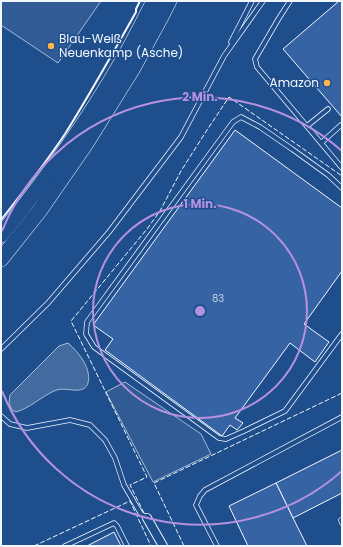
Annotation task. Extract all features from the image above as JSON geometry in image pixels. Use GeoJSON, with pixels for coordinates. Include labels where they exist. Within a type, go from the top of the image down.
{"type":"FeatureCollection","features":[{"type":"Feature","properties":{"kind":"highway"},"geometry":{"type":"LineString","coordinates":[[1,235],[29,201],[73,139],[121,63],[154,1]]}},
{"type":"Feature","properties":{"kind":"highway"},"geometry":{"type":"LineString","coordinates":[[1,259],[40,210],[85,145],[133,68],[169,1]]}},
{"type":"Feature","properties":{"kind":"street"},"geometry":{"type":"LineString","coordinates":[[147,518],[163,546]]}},
{"type":"Feature","properties":{"kind":"lane"},"geometry":{"type":"LineString","coordinates":[[1,349],[48,303],[109,232],[181,137],[252,1]]}},
{"type":"Feature","properties":{"kind":"lane"},"geometry":{"type":"LineString","coordinates":[[224,56],[264,1]]}},
{"type":"Feature","properties":{"kind":"lane"},"geometry":{"type":"LineString","coordinates":[[290,1],[256,59],[257,67],[342,168]]}},
{"type":"Feature","properties":{"kind":"lane"},"geometry":{"type":"LineString","coordinates":[[307,126],[328,108]]}},
{"type":"Feature","properties":{"kind":"lane"},"geometry":{"type":"LineString","coordinates":[[342,188],[328,175],[279,140],[260,127],[241,117],[233,122],[87,322],[86,334],[94,347],[218,438],[226,439],[285,411],[342,334]]}},
{"type":"Feature","properties":{"kind":"lane"},"geometry":{"type":"LineString","coordinates":[[321,143],[341,125]]}},
{"type":"Feature","properties":{"kind":"lane"},"geometry":{"type":"LineString","coordinates":[[1,416],[10,424],[27,428],[70,420],[90,425],[105,440],[115,458],[124,485],[141,514],[147,518]]}},
{"type":"Feature","properties":{"kind":"lane"},"geometry":{"type":"LineString","coordinates":[[217,546],[196,505],[200,496],[205,490],[342,417]]}},
{"type":"Feature","properties":{"kind":"lane"},"geometry":{"type":"LineString","coordinates":[[65,546],[114,523],[127,546]]}},
{"type":"Feature","properties":{"kind":"shaded area","name":"Blau-Weiß Neuenkamp (Asche)"},"geometry":{"type":"Polygon","coordinates":[[[1,1],[101,1],[58,63],[1,25],[1,1]]]}},
{"type":"Feature","properties":{"kind":"shaded area"},"geometry":{"type":"Polygon","coordinates":[[[68,343],[75,349],[86,365],[89,379],[86,386],[79,390],[57,390],[49,393],[21,410],[16,412],[12,410],[9,403],[10,395],[59,346],[68,343]]]}},
{"type":"Feature","properties":{"kind":"shaded area"},"geometry":{"type":"Polygon","coordinates":[[[125,382],[201,434],[211,454],[153,482],[106,392],[125,382]]]}},
{"type":"Feature","properties":{"kind":"building","name":"Amazon"},"geometry":{"type":"Polygon","coordinates":[[[339,1],[342,1],[342,117],[283,49],[339,1]]]}},
{"type":"Feature","properties":{"kind":"building"},"geometry":{"type":"Polygon","coordinates":[[[235,130],[342,208],[342,271],[304,324],[329,342],[315,362],[290,343],[235,418],[243,423],[237,430],[230,425],[222,436],[105,350],[113,339],[93,325],[235,130]]]}},
{"type":"Feature","properties":{"kind":"building"},"geometry":{"type":"Polygon","coordinates":[[[342,450],[342,493],[293,518],[276,483],[342,450]]]}},
{"type":"Feature","properties":{"kind":"building"},"geometry":{"type":"Polygon","coordinates":[[[276,483],[307,546],[248,546],[229,506],[276,483]]]}},
{"type":"Feature","properties":{"kind":"building"},"geometry":{"type":"Polygon","coordinates":[[[114,532],[121,546],[87,546],[114,532]]]}},
{"type":"Feature","properties":{"kind":"fence"},"geometry":{"type":"LineString","coordinates":[[144,513],[130,485],[147,477],[71,321],[147,229],[160,211],[181,171],[229,97],[342,176]]}},
{"type":"Feature","properties":{"kind":"fence"},"geometry":{"type":"LineString","coordinates":[[184,546],[154,483],[342,393]]}},
{"type":"Feature","properties":{"kind":"fence"},"geometry":{"type":"LineString","coordinates":[[34,546],[130,501],[151,546]]}},
{"type":"Feature","properties":{"kind":"wall"},"geometry":{"type":"LineString","coordinates":[[1,220],[42,167],[65,134],[119,43],[136,12],[140,1]]}},
{"type":"Feature","properties":{"kind":"place","name":"Blau-Weiß Neuenkamp (Asche)"},"geometry":{"type":"Point","coordinates":[51,46]}},
{"type":"Feature","properties":{"kind":"place","name":"Amazon"},"geometry":{"type":"Point","coordinates":[327,83]}}]}
